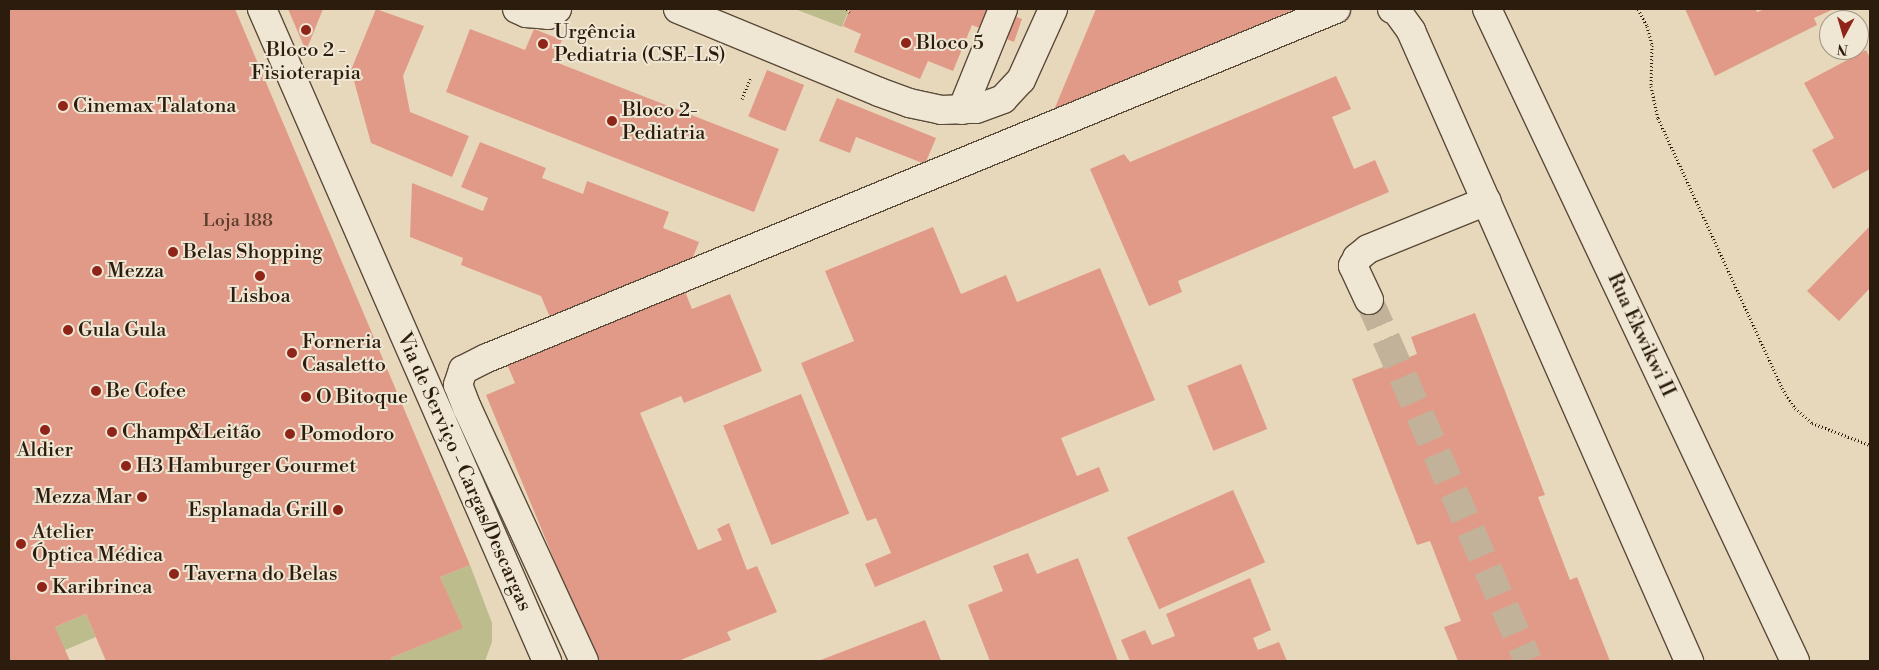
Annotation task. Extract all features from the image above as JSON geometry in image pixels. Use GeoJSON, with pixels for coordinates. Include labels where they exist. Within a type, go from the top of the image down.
{"type":"FeatureCollection","features":[{"type":"Feature","properties":{"kind":"street","name":"Via de Serviço - Cargas/Descargas"},"geometry":{"type":"LineString","coordinates":[[262,9],[547,661]]}},
{"type":"Feature","properties":{"kind":"street"},"geometry":{"type":"LineString","coordinates":[[517,9],[526,13],[548,15],[557,9]]}},
{"type":"Feature","properties":{"kind":"street"},"geometry":{"type":"LineString","coordinates":[[678,9],[879,92],[909,103],[940,110],[976,109],[1003,99],[1021,80],[1052,9]]}},
{"type":"Feature","properties":{"kind":"street"},"geometry":{"type":"LineString","coordinates":[[962,110],[1004,9]]}},
{"type":"Feature","properties":{"kind":"street"},"geometry":{"type":"LineString","coordinates":[[584,661],[458,385],[463,370],[487,358],[1336,9]]}},
{"type":"Feature","properties":{"kind":"street"},"geometry":{"type":"LineString","coordinates":[[1392,9],[1396,10],[1411,31],[1689,661]]}},
{"type":"Feature","properties":{"kind":"street","name":"Rua Ekwikwi II"},"geometry":{"type":"LineString","coordinates":[[1487,9],[1795,661]]}},
{"type":"Feature","properties":{"kind":"street"},"geometry":{"type":"LineString","coordinates":[[1369,300],[1353,266],[1357,258],[1368,249],[1487,201]]}},
{"type":"Feature","properties":{"kind":"path"},"geometry":{"type":"LineString","coordinates":[[1638,9],[1647,26],[1652,45],[1651,86],[1658,118],[1782,388],[1794,408],[1812,423],[1870,445]]}},
{"type":"Feature","properties":{"kind":"path"},"geometry":{"type":"LineString","coordinates":[[742,99],[752,76]]}},
{"type":"Feature","properties":{"kind":"green space"},"geometry":{"type":"Polygon","coordinates":[[[795,9],[849,9],[842,27],[795,9]]]}},
{"type":"Feature","properties":{"kind":"green space"},"geometry":{"type":"Polygon","coordinates":[[[470,565],[492,623],[492,642],[485,661],[392,661],[391,658],[462,628],[440,577],[470,565]]]}},
{"type":"Feature","properties":{"kind":"green space"},"geometry":{"type":"Polygon","coordinates":[[[86,614],[96,637],[64,650],[55,627],[86,614]]]}},
{"type":"Feature","properties":{"kind":"building","name":"Belas Shopping"},"geometry":{"type":"Polygon","coordinates":[[[9,9],[235,9],[470,565],[440,577],[463,628],[391,658],[392,661],[106,661],[86,614],[55,627],[70,661],[9,661],[9,9]]]}},
{"type":"Feature","properties":{"kind":"building","name":"Bloco 2 - Fisioterapia"},"geometry":{"type":"Polygon","coordinates":[[[288,9],[323,9],[306,51],[288,9]]]}},
{"type":"Feature","properties":{"kind":"building"},"geometry":{"type":"Polygon","coordinates":[[[376,9],[424,26],[403,76],[410,112],[469,136],[452,177],[371,143],[351,70],[376,9]]]}},
{"type":"Feature","properties":{"kind":"building","name":"Bloco 5"},"geometry":{"type":"Polygon","coordinates":[[[850,9],[996,9],[1022,19],[1014,42],[972,25],[953,71],[928,61],[920,79],[854,52],[861,34],[843,26],[850,9]]]}},
{"type":"Feature","properties":{"kind":"building"},"geometry":{"type":"Polygon","coordinates":[[[1096,9],[1295,9],[1054,110],[1096,9]]]}},
{"type":"Feature","properties":{"kind":"building"},"geometry":{"type":"Polygon","coordinates":[[[1685,9],[1756,9],[1757,12],[1765,9],[1834,9],[1819,10],[1819,16],[1814,18],[1817,25],[1715,76],[1685,9]]]}},
{"type":"Feature","properties":{"kind":"building","name":"Bloco 2- Pediatria"},"geometry":{"type":"Polygon","coordinates":[[[470,29],[525,50],[534,29],[562,40],[553,61],[779,149],[754,212],[446,92],[470,29]]]}},
{"type":"Feature","properties":{"kind":"building"},"geometry":{"type":"Polygon","coordinates":[[[1869,56],[1870,58],[1870,169],[1833,189],[1812,150],[1834,138],[1804,83],[1847,60],[1869,60],[1869,56]]]}},
{"type":"Feature","properties":{"kind":"building"},"geometry":{"type":"Polygon","coordinates":[[[767,70],[804,85],[785,131],[748,116],[767,70]]]}},
{"type":"Feature","properties":{"kind":"building"},"geometry":{"type":"Polygon","coordinates":[[[1336,76],[1351,109],[1332,117],[1354,169],[1375,160],[1389,192],[1178,281],[1182,292],[1149,306],[1090,169],[1124,154],[1130,162],[1336,76]]]}},
{"type":"Feature","properties":{"kind":"building"},"geometry":{"type":"Polygon","coordinates":[[[837,98],[936,138],[925,164],[856,137],[850,153],[819,141],[837,98]]]}},
{"type":"Feature","properties":{"kind":"building"},"geometry":{"type":"Polygon","coordinates":[[[480,142],[546,168],[542,178],[583,194],[587,181],[669,212],[663,228],[699,242],[691,262],[552,322],[541,296],[461,265],[463,258],[410,237],[412,183],[483,211],[488,198],[461,187],[480,142]]]}},
{"type":"Feature","properties":{"kind":"building"},"geometry":{"type":"Polygon","coordinates":[[[1870,226],[1870,288],[1839,321],[1807,291],[1870,226]]]}},
{"type":"Feature","properties":{"kind":"building"},"geometry":{"type":"Polygon","coordinates":[[[933,227],[961,294],[1006,275],[1017,302],[1100,268],[1155,400],[1061,438],[1077,476],[1099,467],[1109,491],[875,587],[865,564],[891,553],[876,518],[867,521],[801,363],[854,341],[825,271],[933,227]]]}},
{"type":"Feature","properties":{"kind":"building"},"geometry":{"type":"Polygon","coordinates":[[[684,289],[692,309],[730,294],[762,371],[684,403],[681,396],[640,413],[698,550],[722,540],[717,529],[729,523],[747,570],[757,566],[777,612],[727,632],[731,640],[678,661],[596,661],[486,395],[515,383],[506,362],[684,289]]]}},
{"type":"Feature","properties":{"kind":"building"},"geometry":{"type":"Polygon","coordinates":[[[1475,313],[1545,495],[1538,497],[1570,580],[1577,577],[1610,661],[1458,661],[1444,627],[1461,621],[1430,541],[1417,545],[1352,379],[1417,354],[1411,337],[1475,313]]]}},
{"type":"Feature","properties":{"kind":"building"},"geometry":{"type":"Polygon","coordinates":[[[1241,364],[1267,429],[1213,451],[1187,386],[1241,364]]]}},
{"type":"Feature","properties":{"kind":"building"},"geometry":{"type":"Polygon","coordinates":[[[801,394],[849,514],[771,545],[723,425],[801,394]]]}},
{"type":"Feature","properties":{"kind":"building"},"geometry":{"type":"Polygon","coordinates":[[[1233,490],[1265,562],[1159,609],[1127,537],[1233,490]]]}},
{"type":"Feature","properties":{"kind":"building"},"geometry":{"type":"Polygon","coordinates":[[[1028,553],[1037,574],[1078,558],[1118,661],[990,661],[968,605],[1003,591],[993,566],[1028,553]]]}},
{"type":"Feature","properties":{"kind":"building"},"geometry":{"type":"Polygon","coordinates":[[[1250,578],[1271,630],[1253,638],[1258,650],[1279,642],[1287,661],[1130,661],[1121,640],[1145,630],[1152,645],[1175,636],[1166,614],[1250,578]]]}},
{"type":"Feature","properties":{"kind":"building"},"geometry":{"type":"Polygon","coordinates":[[[925,620],[941,661],[818,661],[925,620]]]}},
{"type":"Feature","properties":{"kind":"tunnel"},"geometry":{"type":"LineString","coordinates":[[1369,300],[1528,661]]}},
{"type":"Feature","properties":{"kind":"place","name":"Bloco 2 - Fisioterapia"},"geometry":{"type":"Point","coordinates":[306,30]}},
{"type":"Feature","properties":{"kind":"place","name":"Bloco 5"},"geometry":{"type":"Point","coordinates":[906,43]}},
{"type":"Feature","properties":{"kind":"place","name":"Urgência Pediatria (CSE-LS)"},"geometry":{"type":"Point","coordinates":[543,44]}},
{"type":"Feature","properties":{"kind":"place","name":"Cinemax Talatona"},"geometry":{"type":"Point","coordinates":[63,106]}},
{"type":"Feature","properties":{"kind":"place","name":"Bloco 2- Pediatria"},"geometry":{"type":"Point","coordinates":[612,121]}},
{"type":"Feature","properties":{"kind":"place","name":"Belas Shopping"},"geometry":{"type":"Point","coordinates":[173,252]}},
{"type":"Feature","properties":{"kind":"place","name":"Mezza"},"geometry":{"type":"Point","coordinates":[97,271]}},
{"type":"Feature","properties":{"kind":"place","name":"Lisboa"},"geometry":{"type":"Point","coordinates":[260,276]}},
{"type":"Feature","properties":{"kind":"place","name":"Gula Gula"},"geometry":{"type":"Point","coordinates":[68,330]}},
{"type":"Feature","properties":{"kind":"place","name":"Forneria Casaletto"},"geometry":{"type":"Point","coordinates":[292,353]}},
{"type":"Feature","properties":{"kind":"place","name":"Be Cofee"},"geometry":{"type":"Point","coordinates":[96,391]}},
{"type":"Feature","properties":{"kind":"place","name":"O Bitoque"},"geometry":{"type":"Point","coordinates":[306,397]}},
{"type":"Feature","properties":{"kind":"place","name":"Aldier"},"geometry":{"type":"Point","coordinates":[45,430]}},
{"type":"Feature","properties":{"kind":"place","name":"Champ&Leitão"},"geometry":{"type":"Point","coordinates":[112,432]}},
{"type":"Feature","properties":{"kind":"place","name":"Pomodoro"},"geometry":{"type":"Point","coordinates":[290,434]}},
{"type":"Feature","properties":{"kind":"place","name":"H3 Hamburger Gourmet"},"geometry":{"type":"Point","coordinates":[126,466]}},
{"type":"Feature","properties":{"kind":"place","name":"Mezza Mar"},"geometry":{"type":"Point","coordinates":[142,497]}},
{"type":"Feature","properties":{"kind":"place","name":"Esplanada Grill"},"geometry":{"type":"Point","coordinates":[338,510]}},
{"type":"Feature","properties":{"kind":"place","name":"Atelier Óptica Médica"},"geometry":{"type":"Point","coordinates":[21,544]}},
{"type":"Feature","properties":{"kind":"place","name":"Taverna do Belas"},"geometry":{"type":"Point","coordinates":[174,574]}},
{"type":"Feature","properties":{"kind":"place","name":"Karibrinca"},"geometry":{"type":"Point","coordinates":[42,587]}}]}
